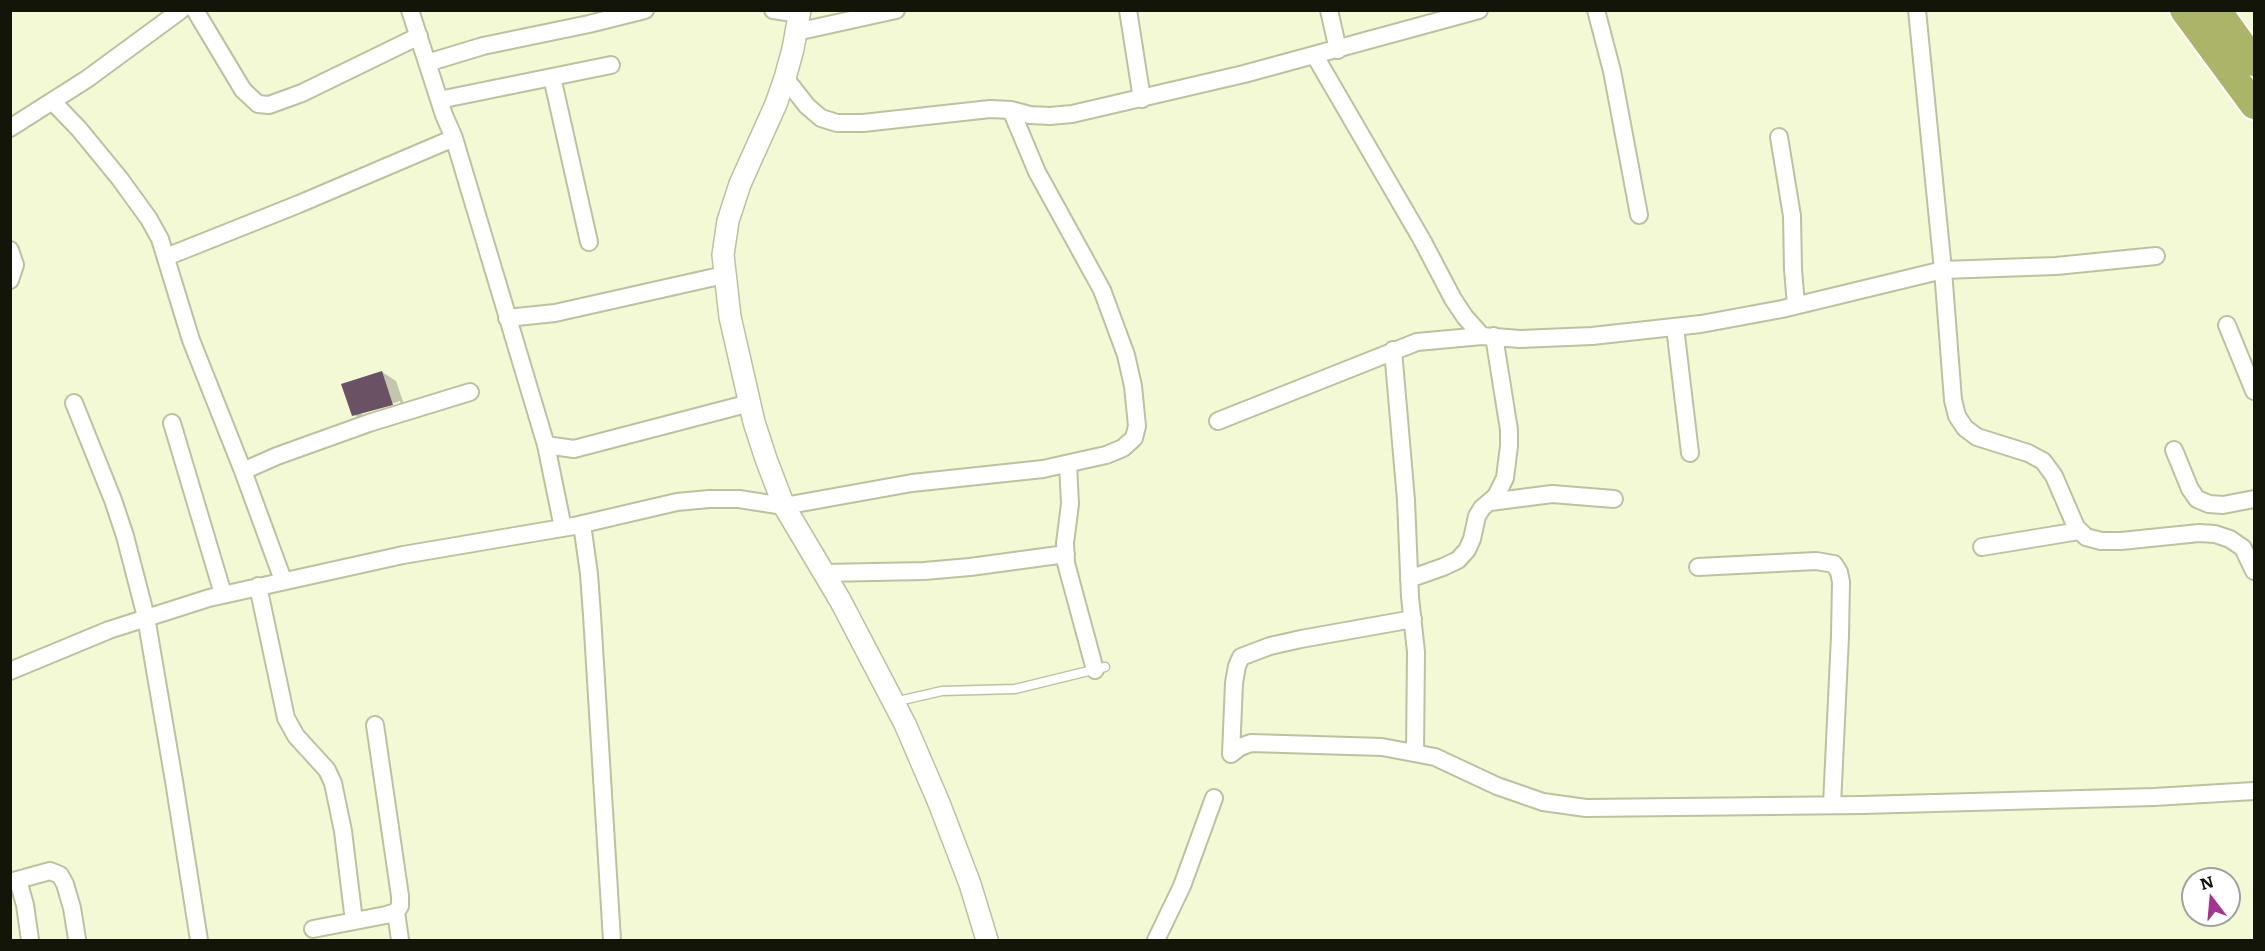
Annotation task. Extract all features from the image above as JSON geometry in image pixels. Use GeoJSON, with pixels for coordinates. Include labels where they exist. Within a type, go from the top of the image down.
{"type":"FeatureCollection","features":[{"type":"Feature","properties":{"kind":"highway"},"geometry":{"type":"LineString","coordinates":[[2184,10],[2254,105]]}},
{"type":"Feature","properties":{"kind":"highway"},"geometry":{"type":"LineString","coordinates":[[2217,10],[2254,62]]}},
{"type":"Feature","properties":{"kind":"street"},"geometry":{"type":"LineString","coordinates":[[10,128],[87,79],[181,10]]}},
{"type":"Feature","properties":{"kind":"street"},"geometry":{"type":"LineString","coordinates":[[195,10],[243,90],[258,104],[269,105],[302,93],[418,36]]}},
{"type":"Feature","properties":{"kind":"street"},"geometry":{"type":"LineString","coordinates":[[410,10],[439,100],[454,138],[546,445],[563,528]]}},
{"type":"Feature","properties":{"kind":"street"},"geometry":{"type":"LineString","coordinates":[[427,63],[483,46],[645,10]]}},
{"type":"Feature","properties":{"kind":"street"},"geometry":{"type":"LineString","coordinates":[[773,10],[799,19],[896,10]]}},
{"type":"Feature","properties":{"kind":"street"},"geometry":{"type":"LineString","coordinates":[[1128,10],[1142,99]]}},
{"type":"Feature","properties":{"kind":"street"},"geometry":{"type":"LineString","coordinates":[[1329,10],[1338,50]]}},
{"type":"Feature","properties":{"kind":"street"},"geometry":{"type":"LineString","coordinates":[[785,78],[807,106],[821,118],[837,123],[863,123],[990,109],[1011,110],[1030,115],[1061,115],[1100,109],[1315,56],[1479,10]]}},
{"type":"Feature","properties":{"kind":"street"},"geometry":{"type":"LineString","coordinates":[[1596,10],[1612,71],[1639,215]]}},
{"type":"Feature","properties":{"kind":"street"},"geometry":{"type":"LineString","coordinates":[[1917,10],[1943,270],[1953,400],[1957,416],[1965,428],[1977,437],[2028,453],[2043,461],[2054,476],[2079,531],[2086,537],[2101,541],[2121,542],[2199,532],[2215,534],[2230,538],[2243,548],[2254,571]]}},
{"type":"Feature","properties":{"kind":"street"},"geometry":{"type":"LineString","coordinates":[[799,19],[785,78],[776,104],[740,184],[728,221],[723,255],[730,317],[750,403],[766,459],[784,506],[824,573],[894,702],[939,803],[970,884],[987,940]]}},
{"type":"Feature","properties":{"kind":"street"},"geometry":{"type":"LineString","coordinates":[[1315,56],[1422,240],[1453,299],[1465,317],[1488,336],[1507,409],[1509,446],[1505,478],[1496,496],[1477,516],[1467,550],[1458,560],[1409,579]]}},
{"type":"Feature","properties":{"kind":"street"},"geometry":{"type":"LineString","coordinates":[[439,100],[611,65]]}},
{"type":"Feature","properties":{"kind":"street"},"geometry":{"type":"LineString","coordinates":[[552,77],[589,242]]}},
{"type":"Feature","properties":{"kind":"street"},"geometry":{"type":"LineString","coordinates":[[52,101],[79,129],[150,219],[166,257],[194,350],[243,471],[283,580]]}},
{"type":"Feature","properties":{"kind":"street"},"geometry":{"type":"LineString","coordinates":[[10,671],[109,630],[224,594],[446,547],[563,528],[677,502],[740,499],[784,506],[912,483],[1043,469],[1106,455],[1123,448],[1134,438],[1137,426],[1126,355],[1102,290],[1037,172],[1011,110]]}},
{"type":"Feature","properties":{"kind":"street"},"geometry":{"type":"LineString","coordinates":[[1779,137],[1792,216],[1796,305]]}},
{"type":"Feature","properties":{"kind":"street"},"geometry":{"type":"LineString","coordinates":[[166,257],[299,204],[454,138]]}},
{"type":"Feature","properties":{"kind":"street"},"geometry":{"type":"LineString","coordinates":[[10,250],[15,265],[10,280]]}},
{"type":"Feature","properties":{"kind":"street"},"geometry":{"type":"LineString","coordinates":[[1218,421],[1418,342],[1488,336],[1520,339],[1592,336],[1675,327],[1741,317],[1943,270],[2056,266],[2156,256]]}},
{"type":"Feature","properties":{"kind":"street"},"geometry":{"type":"LineString","coordinates":[[507,318],[555,313],[724,275]]}},
{"type":"Feature","properties":{"kind":"street"},"geometry":{"type":"LineString","coordinates":[[2227,325],[2254,391]]}},
{"type":"Feature","properties":{"kind":"street"},"geometry":{"type":"LineString","coordinates":[[1675,327],[1689,453]]}},
{"type":"Feature","properties":{"kind":"street"},"geometry":{"type":"LineString","coordinates":[[1393,350],[1406,500],[1409,579],[1417,675],[1415,753]]}},
{"type":"Feature","properties":{"kind":"street"},"geometry":{"type":"LineString","coordinates":[[243,471],[359,426],[470,392]]}},
{"type":"Feature","properties":{"kind":"street"},"geometry":{"type":"LineString","coordinates":[[74,403],[113,500],[146,617],[199,940]]}},
{"type":"Feature","properties":{"kind":"street"},"geometry":{"type":"LineString","coordinates":[[546,445],[574,449],[750,403]]}},
{"type":"Feature","properties":{"kind":"street"},"geometry":{"type":"LineString","coordinates":[[172,423],[224,594]]}},
{"type":"Feature","properties":{"kind":"street"},"geometry":{"type":"LineString","coordinates":[[2174,450],[2190,489],[2197,498],[2209,504],[2223,505],[2254,499]]}},
{"type":"Feature","properties":{"kind":"street"},"geometry":{"type":"LineString","coordinates":[[1068,464],[1070,504],[1065,543],[1066,554],[1073,595],[1100,668]]}},
{"type":"Feature","properties":{"kind":"street"},"geometry":{"type":"LineString","coordinates":[[1490,502],[1552,494],[1614,499]]}},
{"type":"Feature","properties":{"kind":"street"},"geometry":{"type":"LineString","coordinates":[[582,524],[592,615],[612,940]]}},
{"type":"Feature","properties":{"kind":"street"},"geometry":{"type":"LineString","coordinates":[[1982,547],[2079,531]]}},
{"type":"Feature","properties":{"kind":"street"},"geometry":{"type":"LineString","coordinates":[[824,573],[924,571],[1066,554]]}},
{"type":"Feature","properties":{"kind":"street"},"geometry":{"type":"LineString","coordinates":[[1698,567],[1816,561],[1834,564],[1839,572],[1841,582],[1840,636],[1832,805]]}},
{"type":"Feature","properties":{"kind":"street"},"geometry":{"type":"LineString","coordinates":[[258,586],[286,718],[296,736],[327,770],[333,783],[343,831],[354,921]]}},
{"type":"Feature","properties":{"kind":"street"},"geometry":{"type":"LineString","coordinates":[[1413,619],[1301,639],[1270,646],[1241,657],[1234,683],[1231,754],[1251,743],[1268,742],[1372,746],[1415,753],[1452,763],[1518,795],[1565,806],[1586,808],[2154,797],[2254,791]]}},
{"type":"Feature","properties":{"kind":"street"},"geometry":{"type":"LineString","coordinates":[[375,725],[400,896],[400,906],[396,912],[400,940]]}},
{"type":"Feature","properties":{"kind":"street"},"geometry":{"type":"LineString","coordinates":[[1156,940],[1182,886],[1214,798]]}},
{"type":"Feature","properties":{"kind":"street"},"geometry":{"type":"LineString","coordinates":[[30,940],[26,905],[14,881],[50,871],[60,875],[65,884],[77,939]]}},
{"type":"Feature","properties":{"kind":"street"},"geometry":{"type":"LineString","coordinates":[[312,928],[396,912]]}},
{"type":"Feature","properties":{"kind":"lane"},"geometry":{"type":"LineString","coordinates":[[894,702],[942,691],[1015,689],[1100,668]]}},
{"type":"Feature","properties":{"kind":"building"},"geometry":{"type":"Polygon","coordinates":[[[382,371],[393,405],[352,416],[341,384],[382,371]]]}}]}
